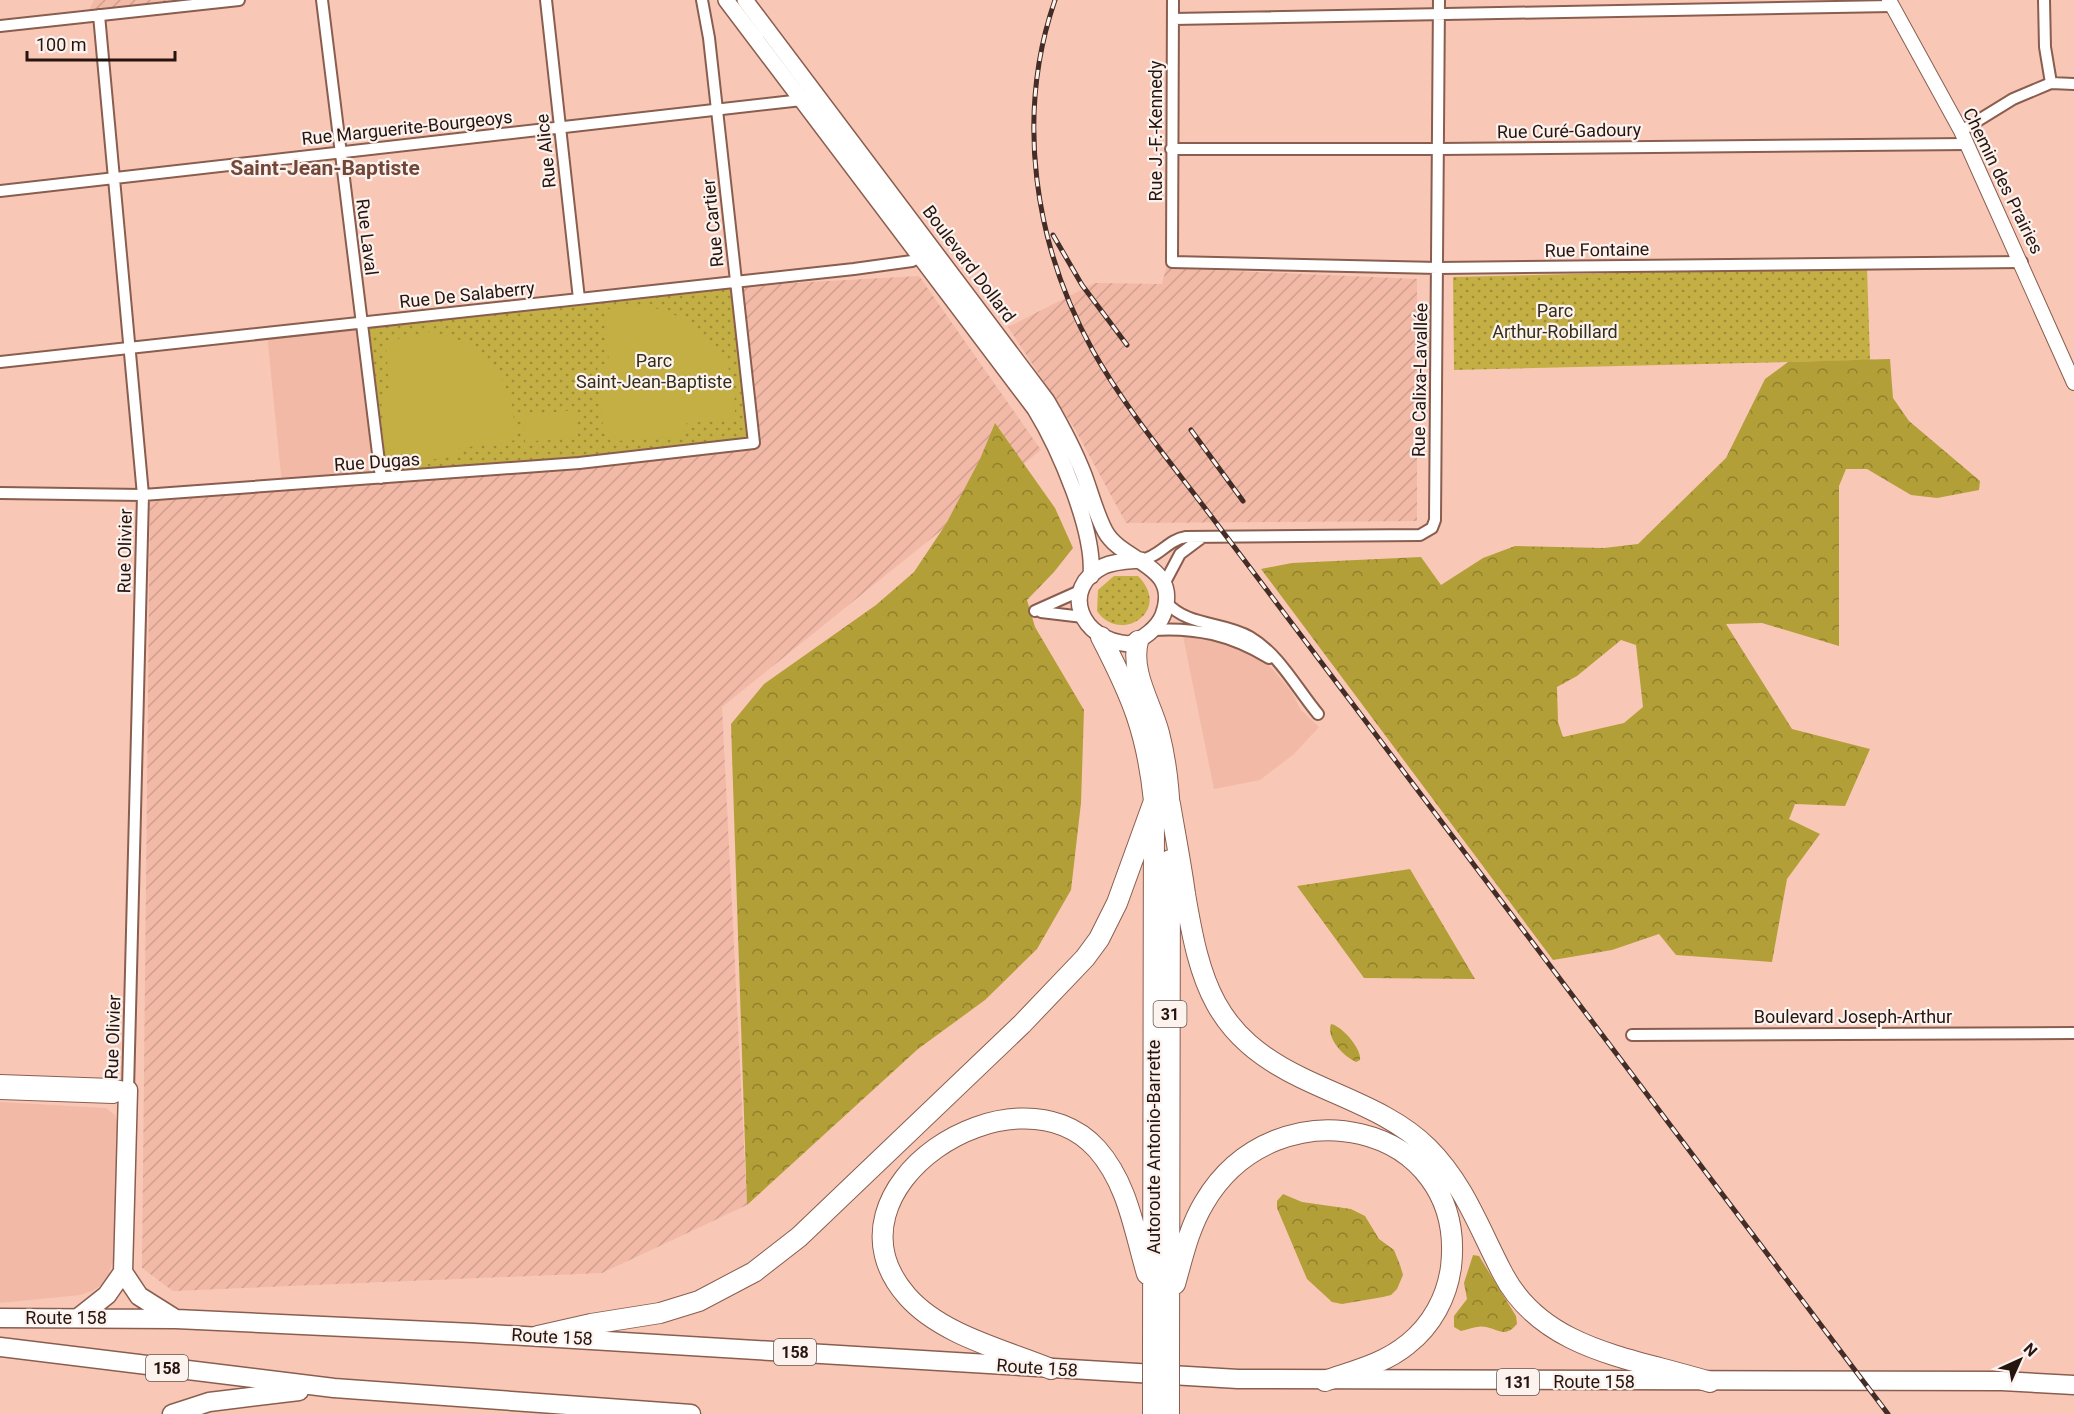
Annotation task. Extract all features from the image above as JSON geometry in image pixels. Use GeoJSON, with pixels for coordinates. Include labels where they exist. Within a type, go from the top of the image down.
{"type":"FeatureCollection","features":[{"type":"Feature","properties":{"kind":"highway","name":"Autoroute Antonio-Barrette"},"geometry":{"type":"LineString","coordinates":[[1145,635],[1135,662],[1159,736],[1162,802],[1161,1356],[1153,1414]]}},
{"type":"Feature","properties":{"kind":"highway","name":"Autoroute Antonio-Barrette"},"geometry":{"type":"LineString","coordinates":[[1101,638],[1121,673],[1135,705],[1162,802]]}},
{"type":"Feature","properties":{"kind":"highway"},"geometry":{"type":"LineString","coordinates":[[538,1336],[591,1324],[653,1315],[699,1301],[749,1276],[798,1237],[1022,1024],[1085,958],[1117,903],[1162,802]]}},
{"type":"Feature","properties":{"kind":"highway"},"geometry":{"type":"LineString","coordinates":[[1162,802],[1201,971],[1220,1011],[1245,1042],[1280,1066],[1398,1125],[1425,1146],[1461,1188],[1510,1288],[1543,1323],[1568,1338],[1602,1352],[1710,1382]]}},
{"type":"Feature","properties":{"kind":"highway"},"geometry":{"type":"LineString","coordinates":[[78,1318],[106,1295],[123,1272],[128,1090]]}},
{"type":"Feature","properties":{"kind":"highway"},"geometry":{"type":"LineString","coordinates":[[1051,1369],[946,1326],[913,1303],[896,1280],[883,1244],[887,1208],[900,1182],[931,1152],[971,1130],[1004,1121],[1042,1119],[1073,1130],[1096,1148],[1119,1181],[1161,1300]]}},
{"type":"Feature","properties":{"kind":"highway"},"geometry":{"type":"LineString","coordinates":[[1161,1300],[1200,1210],[1218,1183],[1249,1154],[1285,1136],[1316,1130],[1348,1130],[1390,1145],[1424,1174],[1443,1204],[1452,1242],[1448,1282],[1432,1318],[1410,1343],[1379,1362],[1325,1381]]}},
{"type":"Feature","properties":{"kind":"highway"},"geometry":{"type":"LineString","coordinates":[[123,1272],[139,1296],[176,1319]]}},
{"type":"Feature","properties":{"kind":"highway","name":"Route 158"},"geometry":{"type":"LineString","coordinates":[[0,1318],[176,1319],[538,1336],[1051,1369],[1325,1381],[1991,1381],[2074,1385]]}},
{"type":"Feature","properties":{"kind":"highway","name":"Route 158"},"geometry":{"type":"LineString","coordinates":[[0,1347],[334,1388],[691,1414]]}},
{"type":"Feature","properties":{"kind":"highway","name":"Autoroute Antonio-Barrette"},"geometry":{"type":"LineString","coordinates":[[1161,1356],[1169,1414]]}},
{"type":"Feature","properties":{"kind":"highway"},"geometry":{"type":"LineString","coordinates":[[172,1414],[219,1400],[334,1388]]}},
{"type":"Feature","properties":{"kind":"highway"},"geometry":{"type":"LineString","coordinates":[[571,1406],[597,1414]]}},
{"type":"Feature","properties":{"kind":"main road","name":"Boulevard Dollard"},"geometry":{"type":"LineString","coordinates":[[726,0],[808,96],[928,253],[1050,406],[1079,463],[1107,534],[1118,547],[1141,560]]}},
{"type":"Feature","properties":{"kind":"main road","name":"Boulevard Dollard"},"geometry":{"type":"LineString","coordinates":[[745,0],[808,96]]}},
{"type":"Feature","properties":{"kind":"main road","name":"Boulevard Dollard"},"geometry":{"type":"LineString","coordinates":[[928,253],[1020,387],[1051,437],[1091,544],[1091,576]]}},
{"type":"Feature","properties":{"kind":"main road"},"geometry":{"type":"LineString","coordinates":[[1141,560],[1155,571],[1163,586],[1166,602],[1161,619],[1145,635],[1126,644],[1101,638],[1092,631],[1083,617],[1082,590],[1091,576],[1109,564],[1141,560]]}},
{"type":"Feature","properties":{"kind":"street"},"geometry":{"type":"LineString","coordinates":[[0,26],[239,0]]}},
{"type":"Feature","properties":{"kind":"street","name":"Rue Laval"},"geometry":{"type":"LineString","coordinates":[[322,0],[381,478]]}},
{"type":"Feature","properties":{"kind":"street","name":"Rue Alice"},"geometry":{"type":"LineString","coordinates":[[546,0],[579,299]]}},
{"type":"Feature","properties":{"kind":"street","name":"Rue Cartier"},"geometry":{"type":"LineString","coordinates":[[702,0],[717,110],[754,442]]}},
{"type":"Feature","properties":{"kind":"street","name":"Rue J.-F.-Kennedy"},"geometry":{"type":"LineString","coordinates":[[1172,262],[1173,0]]}},
{"type":"Feature","properties":{"kind":"street","name":"Rue Calixa-Lavallée"},"geometry":{"type":"LineString","coordinates":[[1141,560],[1156,556],[1176,540],[1203,537],[1420,535],[1430,530],[1435,520],[1440,149],[1439,0]]}},
{"type":"Feature","properties":{"kind":"street"},"geometry":{"type":"LineString","coordinates":[[2044,0],[2045,47],[2050,83]]}},
{"type":"Feature","properties":{"kind":"street"},"geometry":{"type":"LineString","coordinates":[[1173,19],[1439,15],[1890,3]]}},
{"type":"Feature","properties":{"kind":"street","name":"Chemin des Prairies"},"geometry":{"type":"LineString","coordinates":[[1890,3],[1961,131],[2022,262],[2074,382]]}},
{"type":"Feature","properties":{"kind":"street","name":"Rue Olivier"},"geometry":{"type":"LineString","coordinates":[[99,15],[143,495],[128,1090]]}},
{"type":"Feature","properties":{"kind":"street"},"geometry":{"type":"LineString","coordinates":[[1961,131],[2013,99],[2050,83],[2074,84]]}},
{"type":"Feature","properties":{"kind":"street","name":"Rue Marguerite-Bourgeoys"},"geometry":{"type":"LineString","coordinates":[[0,191],[717,110],[808,96]]}},
{"type":"Feature","properties":{"kind":"street","name":"Rue Curé-Gadoury"},"geometry":{"type":"LineString","coordinates":[[1171,148],[1440,149],[1967,144]]}},
{"type":"Feature","properties":{"kind":"street","name":"Rue De Salaberry"},"geometry":{"type":"LineString","coordinates":[[0,362],[866,268],[912,261],[928,253]]}},
{"type":"Feature","properties":{"kind":"street","name":"Rue Fontaine"},"geometry":{"type":"LineString","coordinates":[[1172,262],[1438,268],[2022,262]]}},
{"type":"Feature","properties":{"kind":"street","name":"Rue Dugas"},"geometry":{"type":"LineString","coordinates":[[0,493],[143,495],[579,463],[754,442]]}},
{"type":"Feature","properties":{"kind":"street"},"geometry":{"type":"LineString","coordinates":[[1163,586],[1180,554],[1203,537]]}},
{"type":"Feature","properties":{"kind":"street"},"geometry":{"type":"LineString","coordinates":[[1082,590],[1035,611],[1083,617]]}},
{"type":"Feature","properties":{"kind":"street"},"geometry":{"type":"LineString","coordinates":[[1166,602],[1188,619],[1226,627],[1248,636],[1264,648],[1318,714]]}},
{"type":"Feature","properties":{"kind":"street"},"geometry":{"type":"LineString","coordinates":[[1145,635],[1180,628],[1222,635],[1243,644],[1279,665]]}},
{"type":"Feature","properties":{"kind":"street","name":"Boulevard Joseph-Arthur"},"geometry":{"type":"LineString","coordinates":[[1632,1035],[2074,1033]]}},
{"type":"Feature","properties":{"kind":"street"},"geometry":{"type":"LineString","coordinates":[[0,1082],[112,1086],[128,1090]]}},
{"type":"Feature","properties":{"kind":"street"},"geometry":{"type":"LineString","coordinates":[[0,1092],[113,1095],[128,1090]]}},
{"type":"Feature","properties":{"kind":"shaded area"},"geometry":{"type":"Polygon","coordinates":[[[94,0],[184,0],[89,10],[94,0]]]}},
{"type":"Feature","properties":{"kind":"shaded area"},"geometry":{"type":"Polygon","coordinates":[[[1166,268],[1417,279],[1417,521],[1126,523],[1075,429],[1008,327],[1095,283],[1162,284],[1166,268]]]}},
{"type":"Feature","properties":{"kind":"shaded area"},"geometry":{"type":"Polygon","coordinates":[[[919,276],[1041,450],[722,707],[747,1205],[602,1273],[173,1291],[142,1268],[150,502],[758,445],[741,286],[919,276]]]}},
{"type":"Feature","properties":{"kind":"shaded area"},"geometry":{"type":"Polygon","coordinates":[[[361,323],[381,478],[282,485],[267,333],[361,323]]]}},
{"type":"Feature","properties":{"kind":"shaded area"},"geometry":{"type":"Polygon","coordinates":[[[1193,635],[1223,641],[1268,664],[1291,691],[1301,710],[1319,727],[1294,754],[1260,780],[1214,789],[1183,636],[1193,635]]]}},
{"type":"Feature","properties":{"kind":"shaded area"},"geometry":{"type":"Polygon","coordinates":[[[0,1102],[106,1108],[115,1115],[119,1131],[113,1261],[101,1285],[92,1291],[80,1295],[0,1303],[0,1102]]]}},
{"type":"Feature","properties":{"kind":"green space","name":"Parc Arthur-Robillard"},"geometry":{"type":"Polygon","coordinates":[[[1867,267],[1870,360],[1454,370],[1453,277],[1867,267]]]}},
{"type":"Feature","properties":{"kind":"green space","name":"Parc Saint-Jean-Baptiste"},"geometry":{"type":"Polygon","coordinates":[[[736,282],[754,443],[381,478],[361,323],[736,282]]]}},
{"type":"Feature","properties":{"kind":"green space"},"geometry":{"type":"Polygon","coordinates":[[[632,305],[647,306],[675,315],[701,331],[712,342],[721,354],[732,379],[735,418],[683,424],[684,436],[617,441],[603,426],[597,365],[609,364],[604,310],[632,305]]]}},
{"type":"Feature","properties":{"kind":"green space"},"geometry":{"type":"Polygon","coordinates":[[[430,332],[468,344],[483,355],[494,368],[510,401],[516,440],[455,449],[455,457],[398,463],[386,453],[381,398],[390,397],[386,348],[401,337],[430,332]]]}},
{"type":"Feature","properties":{"kind":"green space"},"geometry":{"type":"Polygon","coordinates":[[[1890,359],[1893,398],[1909,421],[1980,481],[1979,490],[1937,498],[1911,495],[1867,469],[1846,469],[1839,486],[1839,646],[1762,623],[1726,624],[1792,729],[1870,749],[1845,806],[1795,804],[1789,819],[1820,834],[1787,879],[1772,962],[1676,955],[1659,934],[1612,950],[1553,960],[1261,569],[1292,563],[1421,557],[1441,585],[1483,558],[1515,546],[1604,548],[1638,544],[1726,458],[1765,379],[1788,362],[1890,359]],[[1621,640],[1577,676],[1557,687],[1558,722],[1563,737],[1624,723],[1643,707],[1636,645],[1621,640]]]}},
{"type":"Feature","properties":{"kind":"green space"},"geometry":{"type":"Polygon","coordinates":[[[576,410],[578,437],[525,442],[522,415],[576,410]]]}},
{"type":"Feature","properties":{"kind":"green space"},"geometry":{"type":"Polygon","coordinates":[[[995,423],[1055,508],[1073,548],[1027,600],[1035,627],[1084,710],[1081,803],[1071,890],[1037,949],[985,1000],[918,1049],[747,1205],[731,724],[764,684],[876,605],[914,572],[946,524],[980,459],[995,423]]]}},
{"type":"Feature","properties":{"kind":"green space"},"geometry":{"type":"Polygon","coordinates":[[[1114,576],[1138,576],[1147,589],[1150,601],[1146,611],[1139,619],[1129,624],[1118,625],[1107,621],[1097,611],[1098,590],[1114,576]]]}},
{"type":"Feature","properties":{"kind":"green space"},"geometry":{"type":"Polygon","coordinates":[[[1410,869],[1475,979],[1364,978],[1297,886],[1410,869]]]}},
{"type":"Feature","properties":{"kind":"green space"},"geometry":{"type":"Polygon","coordinates":[[[1331,1024],[1350,1039],[1358,1050],[1360,1060],[1356,1062],[1341,1051],[1333,1041],[1331,1024]]]}},
{"type":"Feature","properties":{"kind":"green space"},"geometry":{"type":"Polygon","coordinates":[[[1283,1194],[1302,1202],[1351,1209],[1365,1216],[1379,1239],[1394,1250],[1403,1275],[1397,1289],[1391,1295],[1383,1297],[1342,1304],[1332,1302],[1307,1279],[1277,1208],[1277,1201],[1283,1194]]]}},
{"type":"Feature","properties":{"kind":"green space"},"geometry":{"type":"Polygon","coordinates":[[[1473,1255],[1479,1256],[1516,1316],[1517,1324],[1509,1331],[1502,1332],[1480,1326],[1461,1331],[1454,1327],[1454,1316],[1467,1299],[1464,1283],[1473,1255]]]}},
{"type":"Feature","properties":{"kind":"railway"},"geometry":{"type":"LineString","coordinates":[[1055,0],[1043,44],[1036,89],[1034,134],[1037,179],[1045,224],[1057,268],[1073,310],[1093,351],[1153,441],[1888,1414]]}},
{"type":"Feature","properties":{"kind":"railway"},"geometry":{"type":"LineString","coordinates":[[1053,235],[1082,285],[1127,345]]}},
{"type":"Feature","properties":{"kind":"railway"},"geometry":{"type":"LineString","coordinates":[[1191,430],[1243,501]]}},
{"type":"Feature","properties":{"kind":"district","name":"Saint-Jean-Baptiste"},"geometry":{"type":"Point","coordinates":[325,168]}}]}
